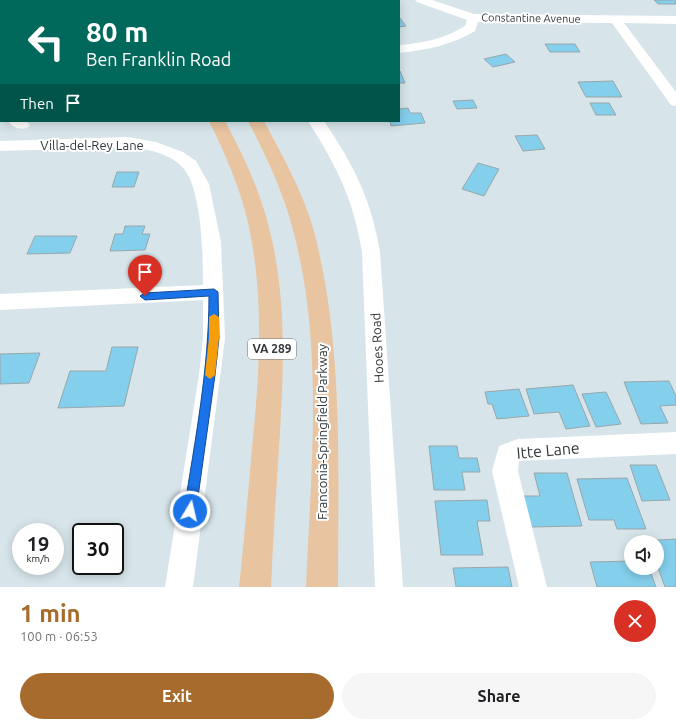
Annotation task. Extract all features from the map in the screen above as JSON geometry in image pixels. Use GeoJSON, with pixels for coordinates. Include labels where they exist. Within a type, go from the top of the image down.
{"type":"FeatureCollection","features":[{"type":"Feature","properties":{"kind":"main road","name":"VA 289"},"geometry":{"type":"LineString","coordinates":[[218,122],[233,150],[247,182],[263,243],[269,291],[272,349],[271,380],[255,587]]}},
{"type":"Feature","properties":{"kind":"main road","name":"Franconia-Springfield Parkway"},"geometry":{"type":"LineString","coordinates":[[257,122],[282,168],[297,207],[309,250],[321,328],[324,392],[322,587]]}},
{"type":"Feature","properties":{"kind":"street"},"geometry":{"type":"LineString","coordinates":[[421,0],[474,18]]}},
{"type":"Feature","properties":{"kind":"street","name":"Constantine Avenue"},"geometry":{"type":"LineString","coordinates":[[400,49],[431,45],[459,36],[471,28],[474,18],[676,20]]}},
{"type":"Feature","properties":{"kind":"street"},"geometry":{"type":"LineString","coordinates":[[615,19],[676,102]]}},
{"type":"Feature","properties":{"kind":"street","name":"Hooes Road"},"geometry":{"type":"LineString","coordinates":[[317,122],[342,161],[358,197],[366,225],[371,252],[389,587]]}},
{"type":"Feature","properties":{"kind":"street","name":"Villa-del-Rey Lane"},"geometry":{"type":"LineString","coordinates":[[0,146],[128,142],[150,145],[178,155],[190,164],[201,184],[212,242],[214,338],[179,587]]}},
{"type":"Feature","properties":{"kind":"street"},"geometry":{"type":"LineString","coordinates":[[0,302],[214,292]]}},
{"type":"Feature","properties":{"kind":"street","name":"Itte Lane"},"geometry":{"type":"LineString","coordinates":[[533,587],[506,471],[508,454],[518,450],[676,442]]}},
{"type":"Feature","properties":{"kind":"building"},"geometry":{"type":"Polygon","coordinates":[[[654,0],[675,0],[676,4],[658,4],[654,0]]]}},
{"type":"Feature","properties":{"kind":"building"},"geometry":{"type":"Polygon","coordinates":[[[400,18],[406,26],[400,27],[400,18]]]}},
{"type":"Feature","properties":{"kind":"building"},"geometry":{"type":"Polygon","coordinates":[[[545,44],[575,44],[580,52],[550,52],[545,44]]]}},
{"type":"Feature","properties":{"kind":"building"},"geometry":{"type":"Polygon","coordinates":[[[506,54],[515,62],[493,67],[484,59],[506,54]]]}},
{"type":"Feature","properties":{"kind":"building"},"geometry":{"type":"Polygon","coordinates":[[[400,71],[405,83],[400,83],[400,71]]]}},
{"type":"Feature","properties":{"kind":"building"},"geometry":{"type":"Polygon","coordinates":[[[613,81],[622,97],[586,97],[578,82],[613,81]]]}},
{"type":"Feature","properties":{"kind":"building"},"geometry":{"type":"Polygon","coordinates":[[[473,100],[477,108],[457,109],[453,101],[473,100]]]}},
{"type":"Feature","properties":{"kind":"building"},"geometry":{"type":"Polygon","coordinates":[[[590,103],[609,103],[616,115],[596,115],[590,103]]]}},
{"type":"Feature","properties":{"kind":"building"},"geometry":{"type":"Polygon","coordinates":[[[408,108],[410,113],[421,113],[425,123],[391,126],[390,122],[400,122],[400,109],[408,108]]]}},
{"type":"Feature","properties":{"kind":"building"},"geometry":{"type":"Polygon","coordinates":[[[537,135],[545,149],[523,151],[515,136],[537,135]]]}},
{"type":"Feature","properties":{"kind":"building"},"geometry":{"type":"Polygon","coordinates":[[[478,163],[499,169],[484,196],[462,189],[478,163]]]}},
{"type":"Feature","properties":{"kind":"building"},"geometry":{"type":"Polygon","coordinates":[[[117,172],[139,172],[134,187],[112,187],[117,172]]]}},
{"type":"Feature","properties":{"kind":"building"},"geometry":{"type":"Polygon","coordinates":[[[125,226],[145,226],[142,234],[150,234],[145,250],[110,251],[115,234],[123,234],[125,226]]]}},
{"type":"Feature","properties":{"kind":"building"},"geometry":{"type":"Polygon","coordinates":[[[35,236],[77,236],[70,253],[27,254],[35,236]]]}},
{"type":"Feature","properties":{"kind":"building"},"geometry":{"type":"Polygon","coordinates":[[[112,347],[138,347],[124,406],[58,408],[70,371],[106,371],[112,347]]]}},
{"type":"Feature","properties":{"kind":"building"},"geometry":{"type":"Polygon","coordinates":[[[40,353],[29,383],[0,384],[0,354],[40,353]]]}},
{"type":"Feature","properties":{"kind":"building"},"geometry":{"type":"Polygon","coordinates":[[[669,381],[676,396],[676,405],[660,406],[668,423],[641,424],[624,382],[669,381]]]}},
{"type":"Feature","properties":{"kind":"building"},"geometry":{"type":"Polygon","coordinates":[[[573,385],[590,426],[566,429],[559,412],[534,414],[526,389],[573,385]]]}},
{"type":"Feature","properties":{"kind":"building"},"geometry":{"type":"Polygon","coordinates":[[[519,389],[529,416],[497,419],[492,404],[488,404],[485,392],[519,389]]]}},
{"type":"Feature","properties":{"kind":"building"},"geometry":{"type":"Polygon","coordinates":[[[606,392],[621,424],[596,427],[582,394],[606,392]]]}},
{"type":"Feature","properties":{"kind":"building"},"geometry":{"type":"Polygon","coordinates":[[[429,446],[457,446],[459,458],[477,458],[480,472],[462,472],[465,490],[434,490],[429,446]]]}},
{"type":"Feature","properties":{"kind":"building"},"geometry":{"type":"Polygon","coordinates":[[[630,465],[656,465],[670,500],[642,501],[630,465]]]}},
{"type":"Feature","properties":{"kind":"building"},"geometry":{"type":"Polygon","coordinates":[[[534,473],[567,473],[582,526],[530,527],[523,496],[540,496],[534,473]]]}},
{"type":"Feature","properties":{"kind":"building"},"geometry":{"type":"Polygon","coordinates":[[[627,478],[646,529],[617,529],[614,520],[589,520],[577,479],[627,478]]]}},
{"type":"Feature","properties":{"kind":"building"},"geometry":{"type":"Polygon","coordinates":[[[487,500],[490,521],[477,521],[483,555],[441,555],[435,501],[487,500]]]}},
{"type":"Feature","properties":{"kind":"building"},"geometry":{"type":"Polygon","coordinates":[[[676,539],[676,587],[665,587],[661,575],[664,575],[664,540],[676,539]]]}},
{"type":"Feature","properties":{"kind":"building"},"geometry":{"type":"Polygon","coordinates":[[[624,561],[624,575],[652,575],[656,587],[597,587],[590,562],[624,561]]]}},
{"type":"Feature","properties":{"kind":"building"},"geometry":{"type":"Polygon","coordinates":[[[508,567],[512,587],[456,587],[453,568],[508,567]]]}},
{"type":"Feature","properties":{"kind":"slow traffic"},"geometry":{"type":"LineString","coordinates":[[210,375],[214,338],[214,317]]}},
{"type":"Feature","properties":{"kind":"route"},"geometry":{"type":"LineString","coordinates":[[145,296],[214,292],[214,338],[210,375],[190,511]]}}]}
